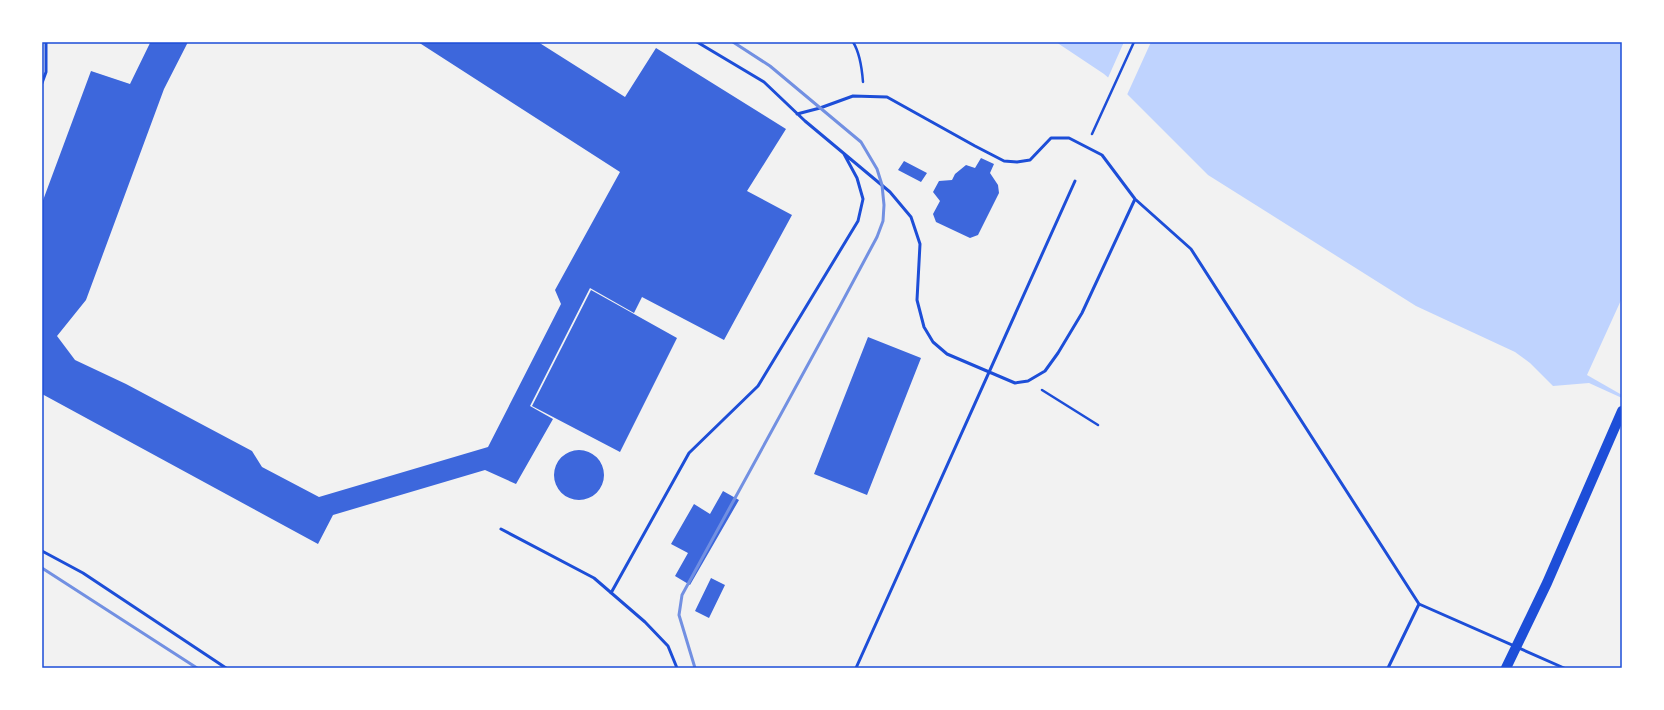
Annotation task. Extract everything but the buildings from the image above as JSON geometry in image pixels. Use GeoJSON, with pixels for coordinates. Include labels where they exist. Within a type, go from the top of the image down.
{"type":"FeatureCollection","features":[{"type":"Feature","properties":{"kind":"main road"},"geometry":{"type":"LineString","coordinates":[[1506,668],[1547,583],[1620,414]]}},
{"type":"Feature","properties":{"kind":"lane"},"geometry":{"type":"LineString","coordinates":[[42,83],[46,72],[46,42]]}},
{"type":"Feature","properties":{"kind":"lane"},"geometry":{"type":"LineString","coordinates":[[697,42],[764,82],[797,114],[890,192],[911,217],[920,244],[917,300],[924,327],[933,342],[948,354],[1015,383],[1028,381],[1045,371],[1058,353],[1082,313],[1136,199]]}},
{"type":"Feature","properties":{"kind":"lane"},"geometry":{"type":"LineString","coordinates":[[797,114],[820,108],[853,96],[887,97],[1004,161],[1016,162],[1030,160],[1051,138],[1069,138],[1102,155],[1136,199],[1191,249],[1419,604],[1564,668]]}},
{"type":"Feature","properties":{"kind":"lane"},"geometry":{"type":"LineString","coordinates":[[611,593],[689,454],[758,386],[858,221],[863,198],[857,178],[843,152]]}},
{"type":"Feature","properties":{"kind":"lane"},"geometry":{"type":"LineString","coordinates":[[856,668],[1075,182]]}},
{"type":"Feature","properties":{"kind":"lane"},"geometry":{"type":"LineString","coordinates":[[501,529],[594,578],[645,622],[668,646],[677,668]]}},
{"type":"Feature","properties":{"kind":"lane"},"geometry":{"type":"LineString","coordinates":[[42,551],[83,573],[226,668]]}},
{"type":"Feature","properties":{"kind":"lane"},"geometry":{"type":"LineString","coordinates":[[1388,668],[1419,604]]}},
{"type":"Feature","properties":{"kind":"path"},"geometry":{"type":"LineString","coordinates":[[853,42],[856,46],[862,70],[863,96]]}},
{"type":"Feature","properties":{"kind":"path"},"geometry":{"type":"LineString","coordinates":[[1092,136],[1134,42]]}},
{"type":"Feature","properties":{"kind":"path"},"geometry":{"type":"LineString","coordinates":[[1028,381],[1098,425]]}},
{"type":"Feature","properties":{"kind":"water"},"geometry":{"type":"Polygon","coordinates":[[[1056,42],[1622,42],[1622,398],[1589,383],[1553,386],[1530,363],[1515,352],[1416,306],[1208,175],[1126,93],[1104,74],[1056,42]]]}},
{"type":"Feature","properties":{"kind":"pier"},"geometry":{"type":"Polygon","coordinates":[[[1124,42],[1151,42],[1126,97],[1107,80],[1124,42]]]}},
{"type":"Feature","properties":{"kind":"pier"},"geometry":{"type":"Polygon","coordinates":[[[1622,298],[1622,395],[1587,375],[1622,298]]]}},
{"type":"Feature","properties":{"kind":"railway"},"geometry":{"type":"LineString","coordinates":[[695,668],[679,615],[682,595],[877,237],[883,221],[884,205],[882,185],[877,169],[861,142],[770,66],[733,42]]}},
{"type":"Feature","properties":{"kind":"railway"},"geometry":{"type":"LineString","coordinates":[[42,568],[197,668]]}}]}
